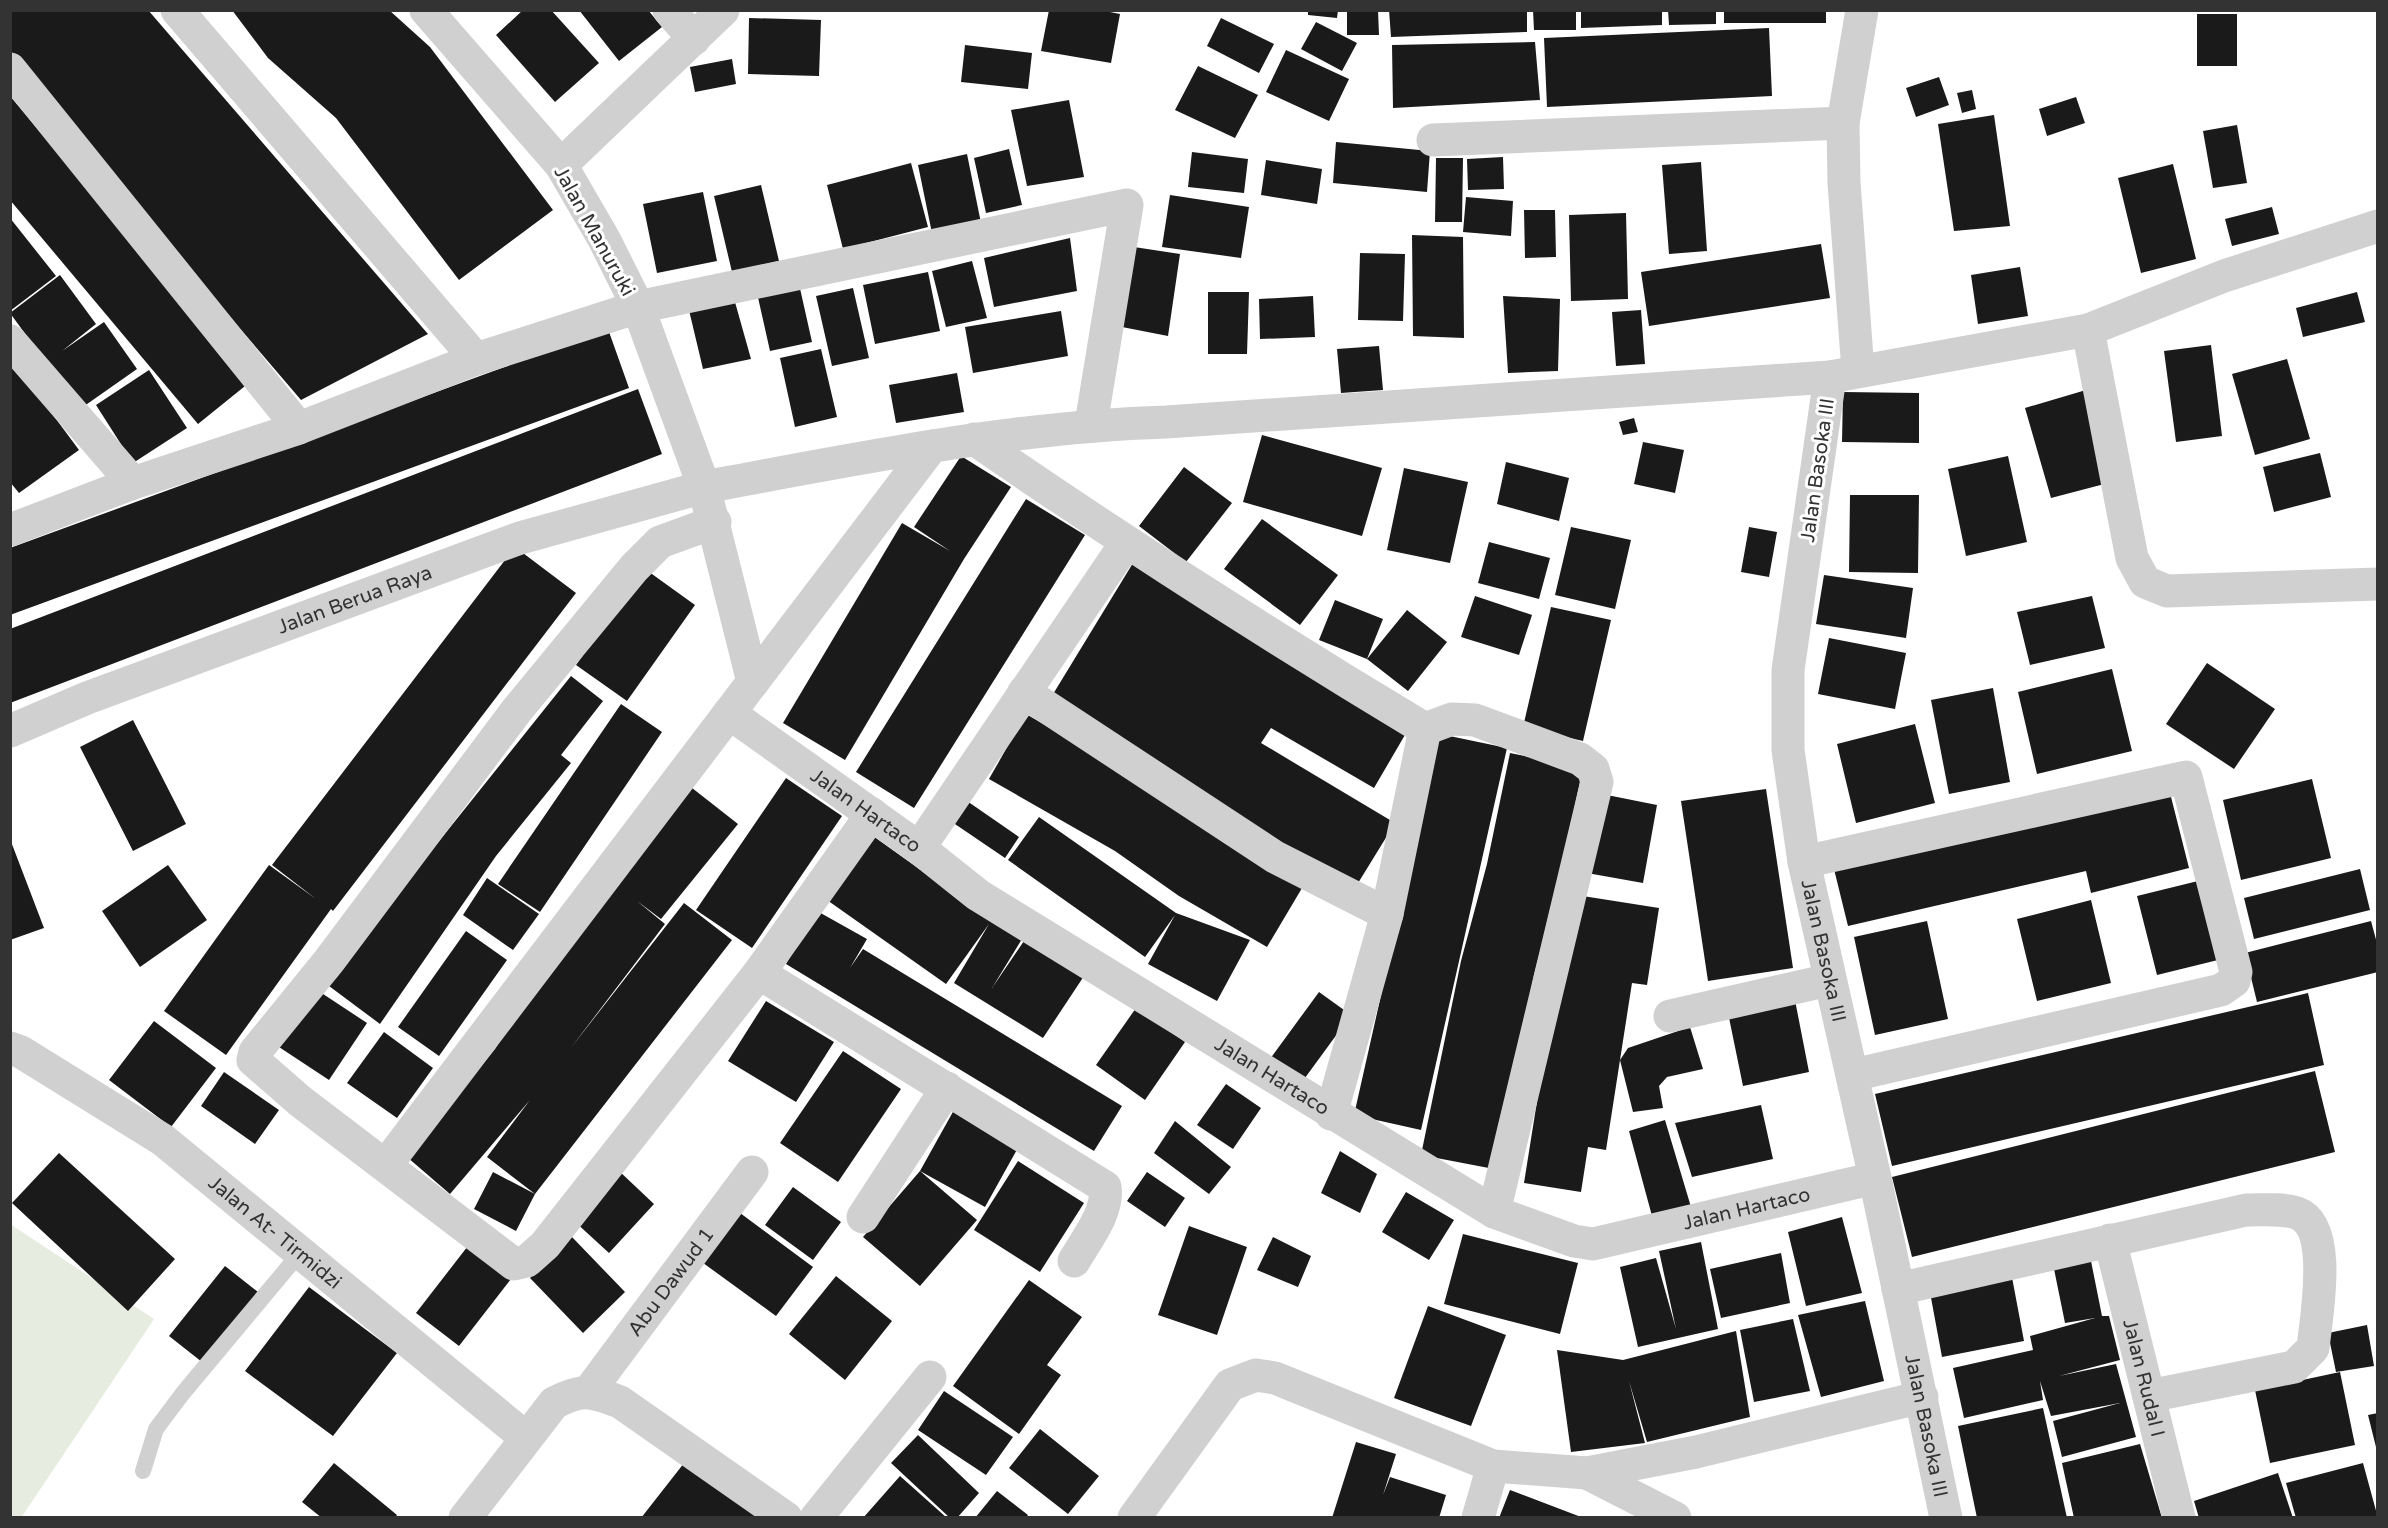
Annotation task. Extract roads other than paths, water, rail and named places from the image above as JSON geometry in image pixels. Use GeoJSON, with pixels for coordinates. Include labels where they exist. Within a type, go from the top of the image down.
{"type":"FeatureCollection","features":[{"type":"Feature","properties":{"kind":"street"},"geometry":{"type":"LineString","coordinates":[[177,10],[476,359]]}},
{"type":"Feature","properties":{"kind":"street","name":"Jalan Manuruki"},"geometry":{"type":"LineString","coordinates":[[426,10],[561,165],[604,239],[638,307],[704,487]]}},
{"type":"Feature","properties":{"kind":"street"},"geometry":{"type":"LineString","coordinates":[[669,10],[694,39]]}},
{"type":"Feature","properties":{"kind":"street"},"geometry":{"type":"LineString","coordinates":[[561,165],[723,10]]}},
{"type":"Feature","properties":{"kind":"street","name":"Jalan Basoka III"},"geometry":{"type":"LineString","coordinates":[[1862,10],[1843,123],[1844,374],[1788,669],[1788,750],[1804,862],[1875,1178],[1946,1518]]}},
{"type":"Feature","properties":{"kind":"street"},"geometry":{"type":"LineString","coordinates":[[10,69],[299,428]]}},
{"type":"Feature","properties":{"kind":"street"},"geometry":{"type":"LineString","coordinates":[[1433,140],[1843,123]]}},
{"type":"Feature","properties":{"kind":"street"},"geometry":{"type":"LineString","coordinates":[[10,530],[133,483],[299,428],[476,359],[638,307],[1127,205],[1091,424]]}},
{"type":"Feature","properties":{"kind":"street","name":"Jalan Berua Raya"},"geometry":{"type":"LineString","coordinates":[[10,731],[87,698],[520,538],[704,487],[974,439],[1091,424],[1189,421],[1844,374],[2088,330],[2224,276],[2378,226]]}},
{"type":"Feature","properties":{"kind":"street"},"geometry":{"type":"LineString","coordinates":[[2088,330],[2132,558],[2145,582],[2167,591],[2378,584]]}},
{"type":"Feature","properties":{"kind":"street"},"geometry":{"type":"LineString","coordinates":[[10,341],[133,483]]}},
{"type":"Feature","properties":{"kind":"street"},"geometry":{"type":"LineString","coordinates":[[974,439],[1126,543],[1277,640],[1425,729]]}},
{"type":"Feature","properties":{"kind":"street"},"geometry":{"type":"LineString","coordinates":[[386,1165],[932,446]]}},
{"type":"Feature","properties":{"kind":"street"},"geometry":{"type":"LineString","coordinates":[[704,487],[715,522],[753,682]]}},
{"type":"Feature","properties":{"kind":"street"},"geometry":{"type":"LineString","coordinates":[[715,522],[660,542],[634,568],[517,710],[330,961],[255,1052],[253,1060],[514,1264],[527,1261],[552,1236],[759,973],[872,814]]}},
{"type":"Feature","properties":{"kind":"street"},"geometry":{"type":"LineString","coordinates":[[919,848],[1126,543]]}},
{"type":"Feature","properties":{"kind":"street"},"geometry":{"type":"LineString","coordinates":[[1024,692],[1275,857],[1387,914]]}},
{"type":"Feature","properties":{"kind":"street","name":"Jalan Hartaco"},"geometry":{"type":"LineString","coordinates":[[729,713],[919,848],[978,895],[1331,1114],[1494,1212],[1574,1241],[1593,1244],[1875,1178]]}},
{"type":"Feature","properties":{"kind":"street"},"geometry":{"type":"LineString","coordinates":[[1425,729],[1452,719],[1475,720],[1580,759],[1593,769],[1597,782],[1494,1212]]}},
{"type":"Feature","properties":{"kind":"street"},"geometry":{"type":"LineString","coordinates":[[1331,1114],[1387,914],[1425,729]]}},
{"type":"Feature","properties":{"kind":"street"},"geometry":{"type":"LineString","coordinates":[[1804,862],[2186,777],[2236,972],[2234,981],[2221,990],[1852,1075]]}},
{"type":"Feature","properties":{"kind":"street"},"geometry":{"type":"LineString","coordinates":[[759,973],[1105,1187],[1107,1197],[1104,1208],[1074,1261]]}},
{"type":"Feature","properties":{"kind":"street"},"geometry":{"type":"LineString","coordinates":[[1670,1016],[1829,980]]}},
{"type":"Feature","properties":{"kind":"street","name":"Jalan At- Tirmidzi"},"geometry":{"type":"LineString","coordinates":[[10,1048],[21,1052],[163,1140],[525,1437]]}},
{"type":"Feature","properties":{"kind":"street"},"geometry":{"type":"LineString","coordinates":[[863,1217],[947,1088]]}},
{"type":"Feature","properties":{"kind":"street","name":"Abu Dawud 1"},"geometry":{"type":"LineString","coordinates":[[590,1390],[752,1172]]}},
{"type":"Feature","properties":{"kind":"street"},"geometry":{"type":"LineString","coordinates":[[1898,1289],[2246,1210],[2297,1214],[2309,1221],[2318,1240],[2320,1281],[2313,1348],[2307,1356],[2294,1367],[2149,1396]]}},
{"type":"Feature","properties":{"kind":"street","name":"Jalan Rudal I"},"geometry":{"type":"LineString","coordinates":[[2110,1240],[2180,1518]]}},
{"type":"Feature","properties":{"kind":"street"},"geometry":{"type":"LineString","coordinates":[[1134,1518],[1230,1385],[1256,1375],[1275,1378],[1481,1462],[1587,1473],[1696,1452],[1922,1397]]}},
{"type":"Feature","properties":{"kind":"street"},"geometry":{"type":"LineString","coordinates":[[816,1518],[930,1377]]}},
{"type":"Feature","properties":{"kind":"street"},"geometry":{"type":"LineString","coordinates":[[465,1518],[525,1437],[554,1403],[572,1394],[590,1390],[620,1402],[786,1518]]}},
{"type":"Feature","properties":{"kind":"street"},"geometry":{"type":"LineString","coordinates":[[1478,1518],[1481,1462]]}},
{"type":"Feature","properties":{"kind":"street"},"geometry":{"type":"LineString","coordinates":[[1587,1473],[1675,1518]]}},
{"type":"Feature","properties":{"kind":"lane"},"geometry":{"type":"LineString","coordinates":[[143,1471],[156,1429],[300,1252]]}}]}
